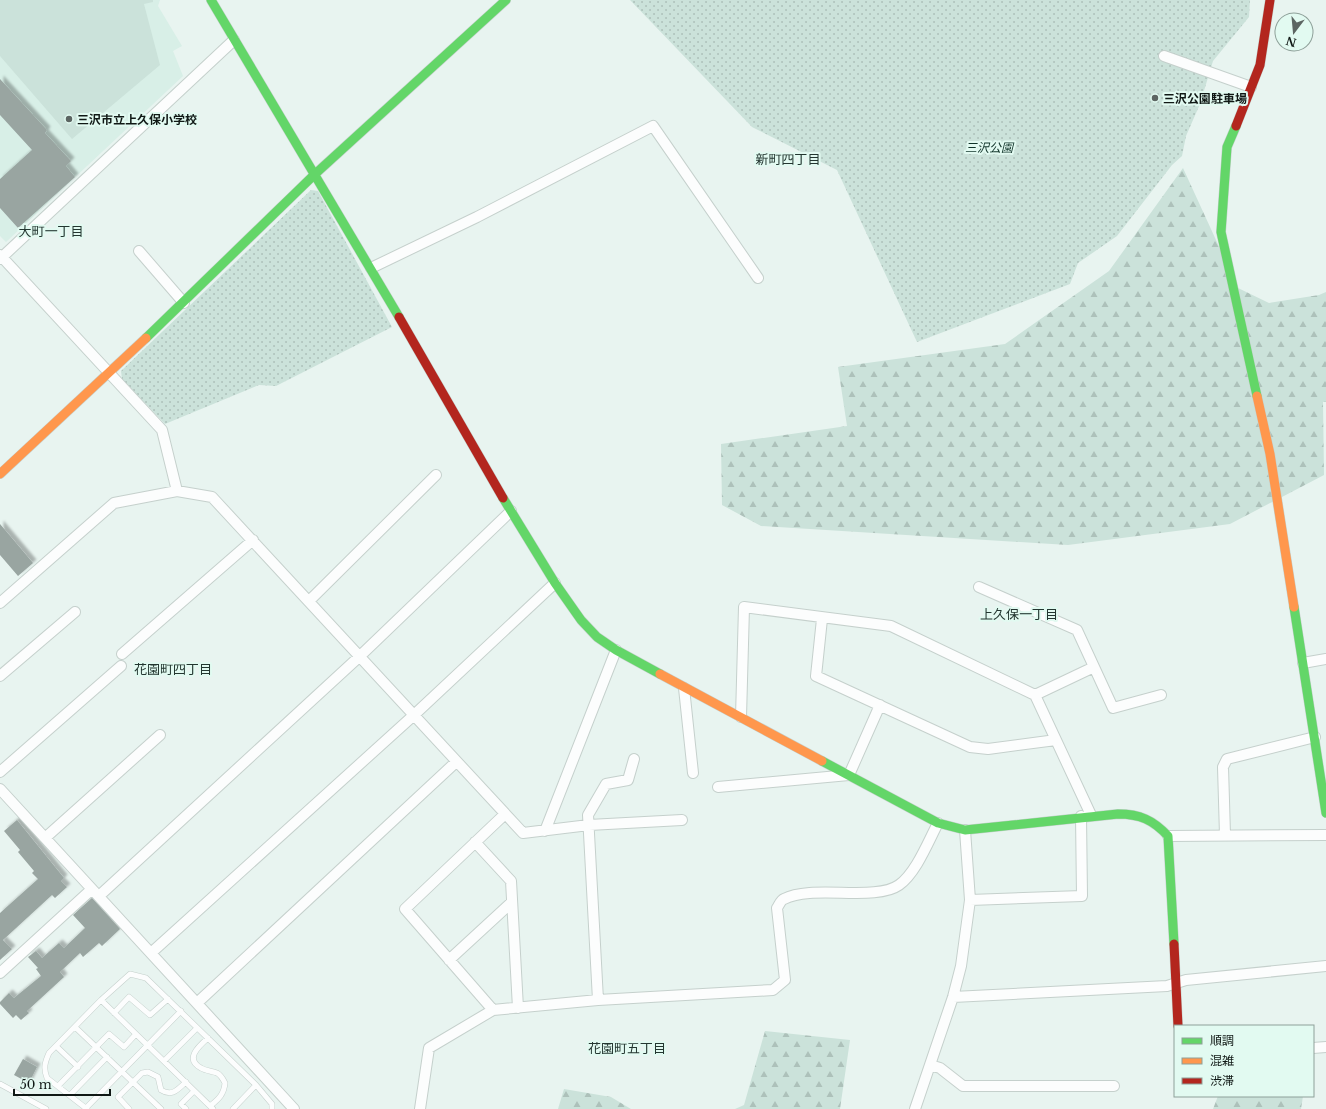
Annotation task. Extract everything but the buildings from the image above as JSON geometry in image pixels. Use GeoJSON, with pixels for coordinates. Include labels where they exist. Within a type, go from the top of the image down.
{"type":"FeatureCollection","features":[{"type":"Feature","properties":{"kind":"street"},"geometry":{"type":"LineString","coordinates":[[211,0],[314,175],[371,268],[511,511],[555,583],[581,620],[597,637],[616,650],[684,688],[849,774],[938,823],[965,830],[1086,816],[1136,814],[1148,818],[1158,825],[1168,836],[1178,1025]]}},
{"type":"Feature","properties":{"kind":"street"},"geometry":{"type":"LineString","coordinates":[[0,474],[184,303],[314,175],[506,0]]}},
{"type":"Feature","properties":{"kind":"street"},"geometry":{"type":"LineString","coordinates":[[1270,0],[1260,65],[1227,147],[1221,232],[1270,454],[1326,813]]}},
{"type":"Feature","properties":{"kind":"street"},"geometry":{"type":"LineString","coordinates":[[176,491],[162,430],[1,257],[234,40]]}},
{"type":"Feature","properties":{"kind":"street"},"geometry":{"type":"LineString","coordinates":[[1164,56],[1251,87]]}},
{"type":"Feature","properties":{"kind":"street"},"geometry":{"type":"LineString","coordinates":[[371,268],[477,217],[654,126],[758,278]]}},
{"type":"Feature","properties":{"kind":"street"},"geometry":{"type":"LineString","coordinates":[[138,251],[184,303]]}},
{"type":"Feature","properties":{"kind":"street"},"geometry":{"type":"LineString","coordinates":[[309,600],[436,475]]}},
{"type":"Feature","properties":{"kind":"street"},"geometry":{"type":"LineString","coordinates":[[0,603],[114,502],[176,491],[212,497],[309,600],[504,815],[523,833],[589,825],[682,820]]}},
{"type":"Feature","properties":{"kind":"street"},"geometry":{"type":"LineString","coordinates":[[0,973],[95,893],[360,656],[511,511]]}},
{"type":"Feature","properties":{"kind":"street"},"geometry":{"type":"LineString","coordinates":[[122,654],[253,540]]}},
{"type":"Feature","properties":{"kind":"street"},"geometry":{"type":"LineString","coordinates":[[152,953],[414,715],[555,583]]}},
{"type":"Feature","properties":{"kind":"street"},"geometry":{"type":"LineString","coordinates":[[979,587],[1077,630],[1113,708],[1161,695]]}},
{"type":"Feature","properties":{"kind":"street"},"geometry":{"type":"LineString","coordinates":[[741,718],[744,607],[891,626],[1035,695],[1056,740],[1086,816],[1082,896],[970,900]]}},
{"type":"Feature","properties":{"kind":"street"},"geometry":{"type":"LineString","coordinates":[[0,676],[75,612]]}},
{"type":"Feature","properties":{"kind":"street"},"geometry":{"type":"LineString","coordinates":[[822,618],[816,676],[970,747],[988,749],[1056,740]]}},
{"type":"Feature","properties":{"kind":"street"},"geometry":{"type":"LineString","coordinates":[[545,831],[616,650]]}},
{"type":"Feature","properties":{"kind":"street"},"geometry":{"type":"LineString","coordinates":[[1303,663],[1326,659]]}},
{"type":"Feature","properties":{"kind":"street"},"geometry":{"type":"LineString","coordinates":[[0,772],[121,666]]}},
{"type":"Feature","properties":{"kind":"street"},"geometry":{"type":"LineString","coordinates":[[1035,695],[1094,667]]}},
{"type":"Feature","properties":{"kind":"street"},"geometry":{"type":"LineString","coordinates":[[684,688],[693,774]]}},
{"type":"Feature","properties":{"kind":"street"},"geometry":{"type":"LineString","coordinates":[[849,774],[880,705]]}},
{"type":"Feature","properties":{"kind":"street"},"geometry":{"type":"LineString","coordinates":[[45,838],[160,735]]}},
{"type":"Feature","properties":{"kind":"street"},"geometry":{"type":"LineString","coordinates":[[1225,835],[1223,767],[1227,759],[1315,737]]}},
{"type":"Feature","properties":{"kind":"street"},"geometry":{"type":"LineString","coordinates":[[598,1000],[588,815],[606,784],[628,780],[634,759]]}},
{"type":"Feature","properties":{"kind":"street"},"geometry":{"type":"LineString","coordinates":[[197,1003],[456,762]]}},
{"type":"Feature","properties":{"kind":"street"},"geometry":{"type":"LineString","coordinates":[[718,787],[849,774]]}},
{"type":"Feature","properties":{"kind":"street"},"geometry":{"type":"LineString","coordinates":[[0,789],[294,1109]]}},
{"type":"Feature","properties":{"kind":"street"},"geometry":{"type":"LineString","coordinates":[[493,1010],[405,909],[504,815]]}},
{"type":"Feature","properties":{"kind":"street"},"geometry":{"type":"LineString","coordinates":[[420,1109],[429,1048],[493,1010],[598,1000],[773,990],[785,980],[777,908],[783,899],[797,894],[879,891],[897,886],[908,878],[938,823]]}},
{"type":"Feature","properties":{"kind":"street"},"geometry":{"type":"LineString","coordinates":[[915,1109],[953,997],[961,966],[970,900],[965,830]]}},
{"type":"Feature","properties":{"kind":"street"},"geometry":{"type":"LineString","coordinates":[[1168,836],[1326,835]]}},
{"type":"Feature","properties":{"kind":"street"},"geometry":{"type":"LineString","coordinates":[[475,842],[511,881],[518,1008]]}},
{"type":"Feature","properties":{"kind":"street"},"geometry":{"type":"LineString","coordinates":[[449,960],[512,902]]}},
{"type":"Feature","properties":{"kind":"street"},"geometry":{"type":"LineString","coordinates":[[953,997],[1167,986],[1186,980],[1326,966]]}},
{"type":"Feature","properties":{"kind":"street"},"geometry":{"type":"LineString","coordinates":[[1314,1048],[1326,1047]]}},
{"type":"Feature","properties":{"kind":"street"},"geometry":{"type":"LineString","coordinates":[[930,1064],[940,1068],[963,1086],[1114,1086]]}},
{"type":"Feature","properties":{"kind":"lane"},"geometry":{"type":"LineString","coordinates":[[181,1012],[86,1109],[48,1078],[45,1072],[45,1063],[49,1053],[101,1000],[130,974],[146,978],[168,999],[256,1085],[276,1109]]}},
{"type":"Feature","properties":{"kind":"lane"},"geometry":{"type":"LineString","coordinates":[[114,1013],[129,996],[150,1015],[168,999]]}},
{"type":"Feature","properties":{"kind":"lane"},"geometry":{"type":"LineString","coordinates":[[101,1000],[212,1108],[221,1097],[225,1083],[217,1073],[201,1068],[195,1064],[193,1058],[194,1053],[199,1046],[208,1038]]}},
{"type":"Feature","properties":{"kind":"lane"},"geometry":{"type":"LineString","coordinates":[[75,1027],[161,1109]]}},
{"type":"Feature","properties":{"kind":"lane"},"geometry":{"type":"LineString","coordinates":[[164,1061],[197,1028]]}},
{"type":"Feature","properties":{"kind":"lane"},"geometry":{"type":"LineString","coordinates":[[58,1086],[110,1034],[124,1047],[136,1034]]}},
{"type":"Feature","properties":{"kind":"lane"},"geometry":{"type":"LineString","coordinates":[[56,1046],[78,1066]]}},
{"type":"Feature","properties":{"kind":"lane"},"geometry":{"type":"LineString","coordinates":[[70,1095],[107,1057]]}},
{"type":"Feature","properties":{"kind":"lane"},"geometry":{"type":"LineString","coordinates":[[129,1109],[118,1097],[142,1073],[148,1072],[158,1077],[161,1090],[167,1094],[172,1094],[186,1082]]}},
{"type":"Feature","properties":{"kind":"lane"},"geometry":{"type":"LineString","coordinates":[[0,1084],[46,1109]]}},
{"type":"Feature","properties":{"kind":"lane"},"geometry":{"type":"LineString","coordinates":[[233,1109],[256,1085]]}},
{"type":"Feature","properties":{"kind":"lane"},"geometry":{"type":"LineString","coordinates":[[186,1109],[181,1104],[194,1091]]}},
{"type":"Feature","properties":{"kind":"shaded area","name":"三沢市立上久保小学校"},"geometry":{"type":"Polygon","coordinates":[[[0,0],[160,0],[158,6],[182,46],[173,51],[183,76],[6,242],[0,236],[0,0]]]}},
{"type":"Feature","properties":{"kind":"green space"},"geometry":{"type":"Polygon","coordinates":[[[0,0],[153,0],[153,2],[144,4],[160,65],[72,139],[0,56],[0,0]]]}},
{"type":"Feature","properties":{"kind":"green space","name":"三沢公園"},"geometry":{"type":"Polygon","coordinates":[[[630,0],[1250,0],[1249,17],[1213,61],[1200,104],[1186,136],[1182,156],[1172,165],[1117,236],[1078,263],[1070,284],[917,342],[837,170],[752,127],[630,0]]]}},
{"type":"Feature","properties":{"kind":"green space"},"geometry":{"type":"Polygon","coordinates":[[[1183,168],[1238,288],[1269,303],[1319,295],[1326,292],[1326,402],[1323,402],[1324,475],[1230,524],[1068,545],[761,526],[722,505],[721,444],[847,426],[838,367],[1005,344],[1109,271],[1183,168]]]}},
{"type":"Feature","properties":{"kind":"green space"},"geometry":{"type":"Polygon","coordinates":[[[311,190],[318,191],[392,327],[276,386],[259,385],[165,424],[122,379],[121,371],[311,190]]]}},
{"type":"Feature","properties":{"kind":"green space"},"geometry":{"type":"Polygon","coordinates":[[[765,1031],[850,1040],[840,1109],[735,1109],[744,1105],[765,1031]]]}},
{"type":"Feature","properties":{"kind":"green space"},"geometry":{"type":"Polygon","coordinates":[[[564,1089],[611,1097],[631,1109],[558,1109],[564,1089]]]}},
{"type":"Feature","properties":{"kind":"green space"},"geometry":{"type":"Polygon","coordinates":[[[1218,1097],[1303,1097],[1301,1109],[1213,1109],[1218,1097]]]}},
{"type":"Feature","properties":{"kind":"traffic: fast"},"geometry":{"type":"LineString","coordinates":[[211,0],[399,317]]}},
{"type":"Feature","properties":{"kind":"traffic: fast"},"geometry":{"type":"LineString","coordinates":[[146,338],[314,175],[506,0]]}},
{"type":"Feature","properties":{"kind":"traffic: fast"},"geometry":{"type":"LineString","coordinates":[[1236,126],[1227,147],[1221,232],[1257,396]]}},
{"type":"Feature","properties":{"kind":"traffic: fast"},"geometry":{"type":"LineString","coordinates":[[503,498],[555,583],[581,620],[597,637],[616,650],[660,674]]}},
{"type":"Feature","properties":{"kind":"traffic: fast"},"geometry":{"type":"LineString","coordinates":[[1294,607],[1326,813]]}},
{"type":"Feature","properties":{"kind":"traffic: fast"},"geometry":{"type":"LineString","coordinates":[[822,761],[938,823],[965,830],[1118,814],[1133,815],[1146,819],[1168,836],[1174,944]]}},
{"type":"Feature","properties":{"kind":"traffic: slow"},"geometry":{"type":"LineString","coordinates":[[0,474],[146,338]]}},
{"type":"Feature","properties":{"kind":"traffic: slow"},"geometry":{"type":"LineString","coordinates":[[1257,396],[1270,454],[1294,607]]}},
{"type":"Feature","properties":{"kind":"traffic: slow"},"geometry":{"type":"LineString","coordinates":[[660,674],[822,761]]}},
{"type":"Feature","properties":{"kind":"traffic: jam"},"geometry":{"type":"LineString","coordinates":[[1236,126],[1260,65],[1270,0]]}},
{"type":"Feature","properties":{"kind":"traffic: jam"},"geometry":{"type":"LineString","coordinates":[[399,317],[503,498]]}},
{"type":"Feature","properties":{"kind":"traffic: jam"},"geometry":{"type":"LineString","coordinates":[[1174,944],[1178,1025]]}},
{"type":"Feature","properties":{"kind":"place","name":"三沢公園駐車場"},"geometry":{"type":"Point","coordinates":[1155,98]}},
{"type":"Feature","properties":{"kind":"place","name":"三沢市立上久保小学校"},"geometry":{"type":"Point","coordinates":[69,119]}},
{"type":"Feature","properties":{"kind":"district","name":"新町四丁目"},"geometry":{"type":"Point","coordinates":[788,159]}},
{"type":"Feature","properties":{"kind":"district","name":"大町一丁目"},"geometry":{"type":"Point","coordinates":[51,231]}},
{"type":"Feature","properties":{"kind":"district","name":"上久保一丁目"},"geometry":{"type":"Point","coordinates":[1019,614]}},
{"type":"Feature","properties":{"kind":"district","name":"花園町四丁目"},"geometry":{"type":"Point","coordinates":[173,669]}},
{"type":"Feature","properties":{"kind":"district","name":"花園町五丁目"},"geometry":{"type":"Point","coordinates":[627,1048]}}]}
